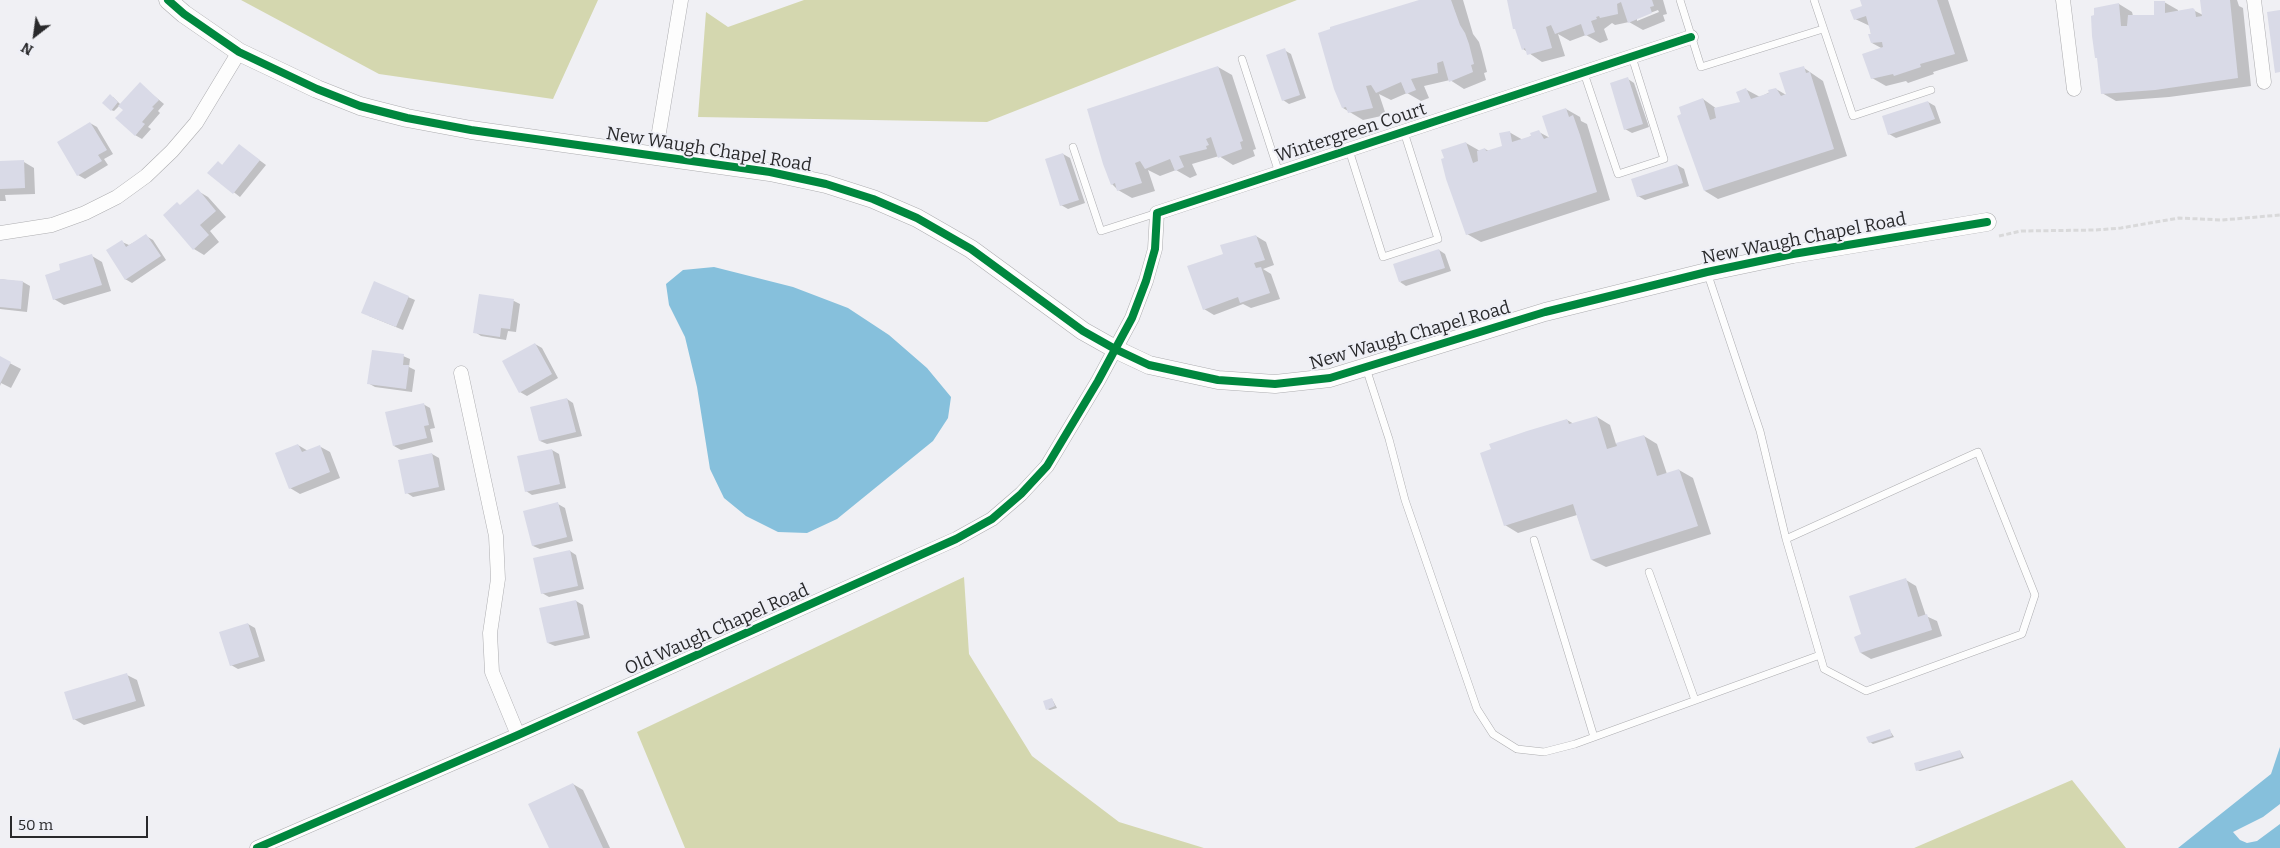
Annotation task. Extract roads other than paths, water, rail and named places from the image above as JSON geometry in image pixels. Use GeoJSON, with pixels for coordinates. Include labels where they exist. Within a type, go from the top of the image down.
{"type":"FeatureCollection","features":[{"type":"Feature","properties":{"kind":"street","name":"New Waugh Chapel Road"},"geometry":{"type":"LineString","coordinates":[[168,0],[184,14],[239,52],[317,89],[360,106],[407,118],[471,130],[770,172],[826,184],[873,199],[917,218],[971,249],[1082,331],[1115,349],[1149,364],[1184,374],[1247,383],[1275,384],[1330,378],[1545,312],[1707,272],[1793,254],[1990,229]]}},
{"type":"Feature","properties":{"kind":"street"},"geometry":{"type":"LineString","coordinates":[[655,156],[681,0]]}},
{"type":"Feature","properties":{"kind":"street"},"geometry":{"type":"LineString","coordinates":[[2063,0],[2074,89]]}},
{"type":"Feature","properties":{"kind":"street"},"geometry":{"type":"LineString","coordinates":[[2254,0],[2264,82]]}},
{"type":"Feature","properties":{"kind":"street","name":"Wintergreen Court"},"geometry":{"type":"LineString","coordinates":[[1157,213],[1691,37]]}},
{"type":"Feature","properties":{"kind":"street"},"geometry":{"type":"LineString","coordinates":[[0,233],[52,225],[85,213],[117,197],[146,176],[172,151],[196,123],[239,52]]}},
{"type":"Feature","properties":{"kind":"street"},"geometry":{"type":"LineString","coordinates":[[1115,349],[1132,318],[1146,281],[1155,249],[1157,213]]}},
{"type":"Feature","properties":{"kind":"street","name":"Old Waugh Chapel Road"},"geometry":{"type":"LineString","coordinates":[[257,848],[518,735],[956,539],[992,519],[1021,494],[1047,466],[1115,349]]}},
{"type":"Feature","properties":{"kind":"street"},"geometry":{"type":"LineString","coordinates":[[461,373],[496,536],[498,578],[490,634],[492,672],[518,735]]}},
{"type":"Feature","properties":{"kind":"lane"},"geometry":{"type":"LineString","coordinates":[[1680,0],[1701,67],[1824,29]]}},
{"type":"Feature","properties":{"kind":"lane"},"geometry":{"type":"LineString","coordinates":[[1814,0],[1853,116],[1931,90]]}},
{"type":"Feature","properties":{"kind":"lane"},"geometry":{"type":"LineString","coordinates":[[1584,72],[1618,174],[1664,159],[1632,57]]}},
{"type":"Feature","properties":{"kind":"lane"},"geometry":{"type":"LineString","coordinates":[[1242,59],[1279,173]]}},
{"type":"Feature","properties":{"kind":"lane"},"geometry":{"type":"LineString","coordinates":[[1349,150],[1383,257],[1438,240],[1404,132]]}},
{"type":"Feature","properties":{"kind":"lane"},"geometry":{"type":"LineString","coordinates":[[1073,147],[1101,230],[1157,213]]}},
{"type":"Feature","properties":{"kind":"lane"},"geometry":{"type":"LineString","coordinates":[[1707,272],[1760,431],[1786,539],[1824,669],[1866,691],[2022,634],[2035,595],[1978,452],[1786,539]]}},
{"type":"Feature","properties":{"kind":"lane"},"geometry":{"type":"LineString","coordinates":[[1366,368],[1389,439],[1405,500],[1477,709],[1493,734],[1517,749],[1544,752],[1594,737],[1820,655]]}},
{"type":"Feature","properties":{"kind":"lane"},"geometry":{"type":"LineString","coordinates":[[1534,540],[1594,737]]}},
{"type":"Feature","properties":{"kind":"lane"},"geometry":{"type":"LineString","coordinates":[[1649,572],[1695,700]]}},
{"type":"Feature","properties":{"kind":"water"},"geometry":{"type":"Polygon","coordinates":[[[714,267],[793,287],[848,308],[889,335],[927,368],[951,397],[948,418],[933,441],[837,519],[807,533],[778,532],[746,516],[724,498],[710,469],[697,387],[685,337],[669,305],[666,284],[683,270],[714,267]]]}},
{"type":"Feature","properties":{"kind":"water"},"geometry":{"type":"Polygon","coordinates":[[[2280,747],[2280,804],[2263,817],[2233,832],[2240,840],[2247,843],[2257,841],[2280,824],[2280,848],[2178,848],[2271,774],[2280,747]]]}}]}
